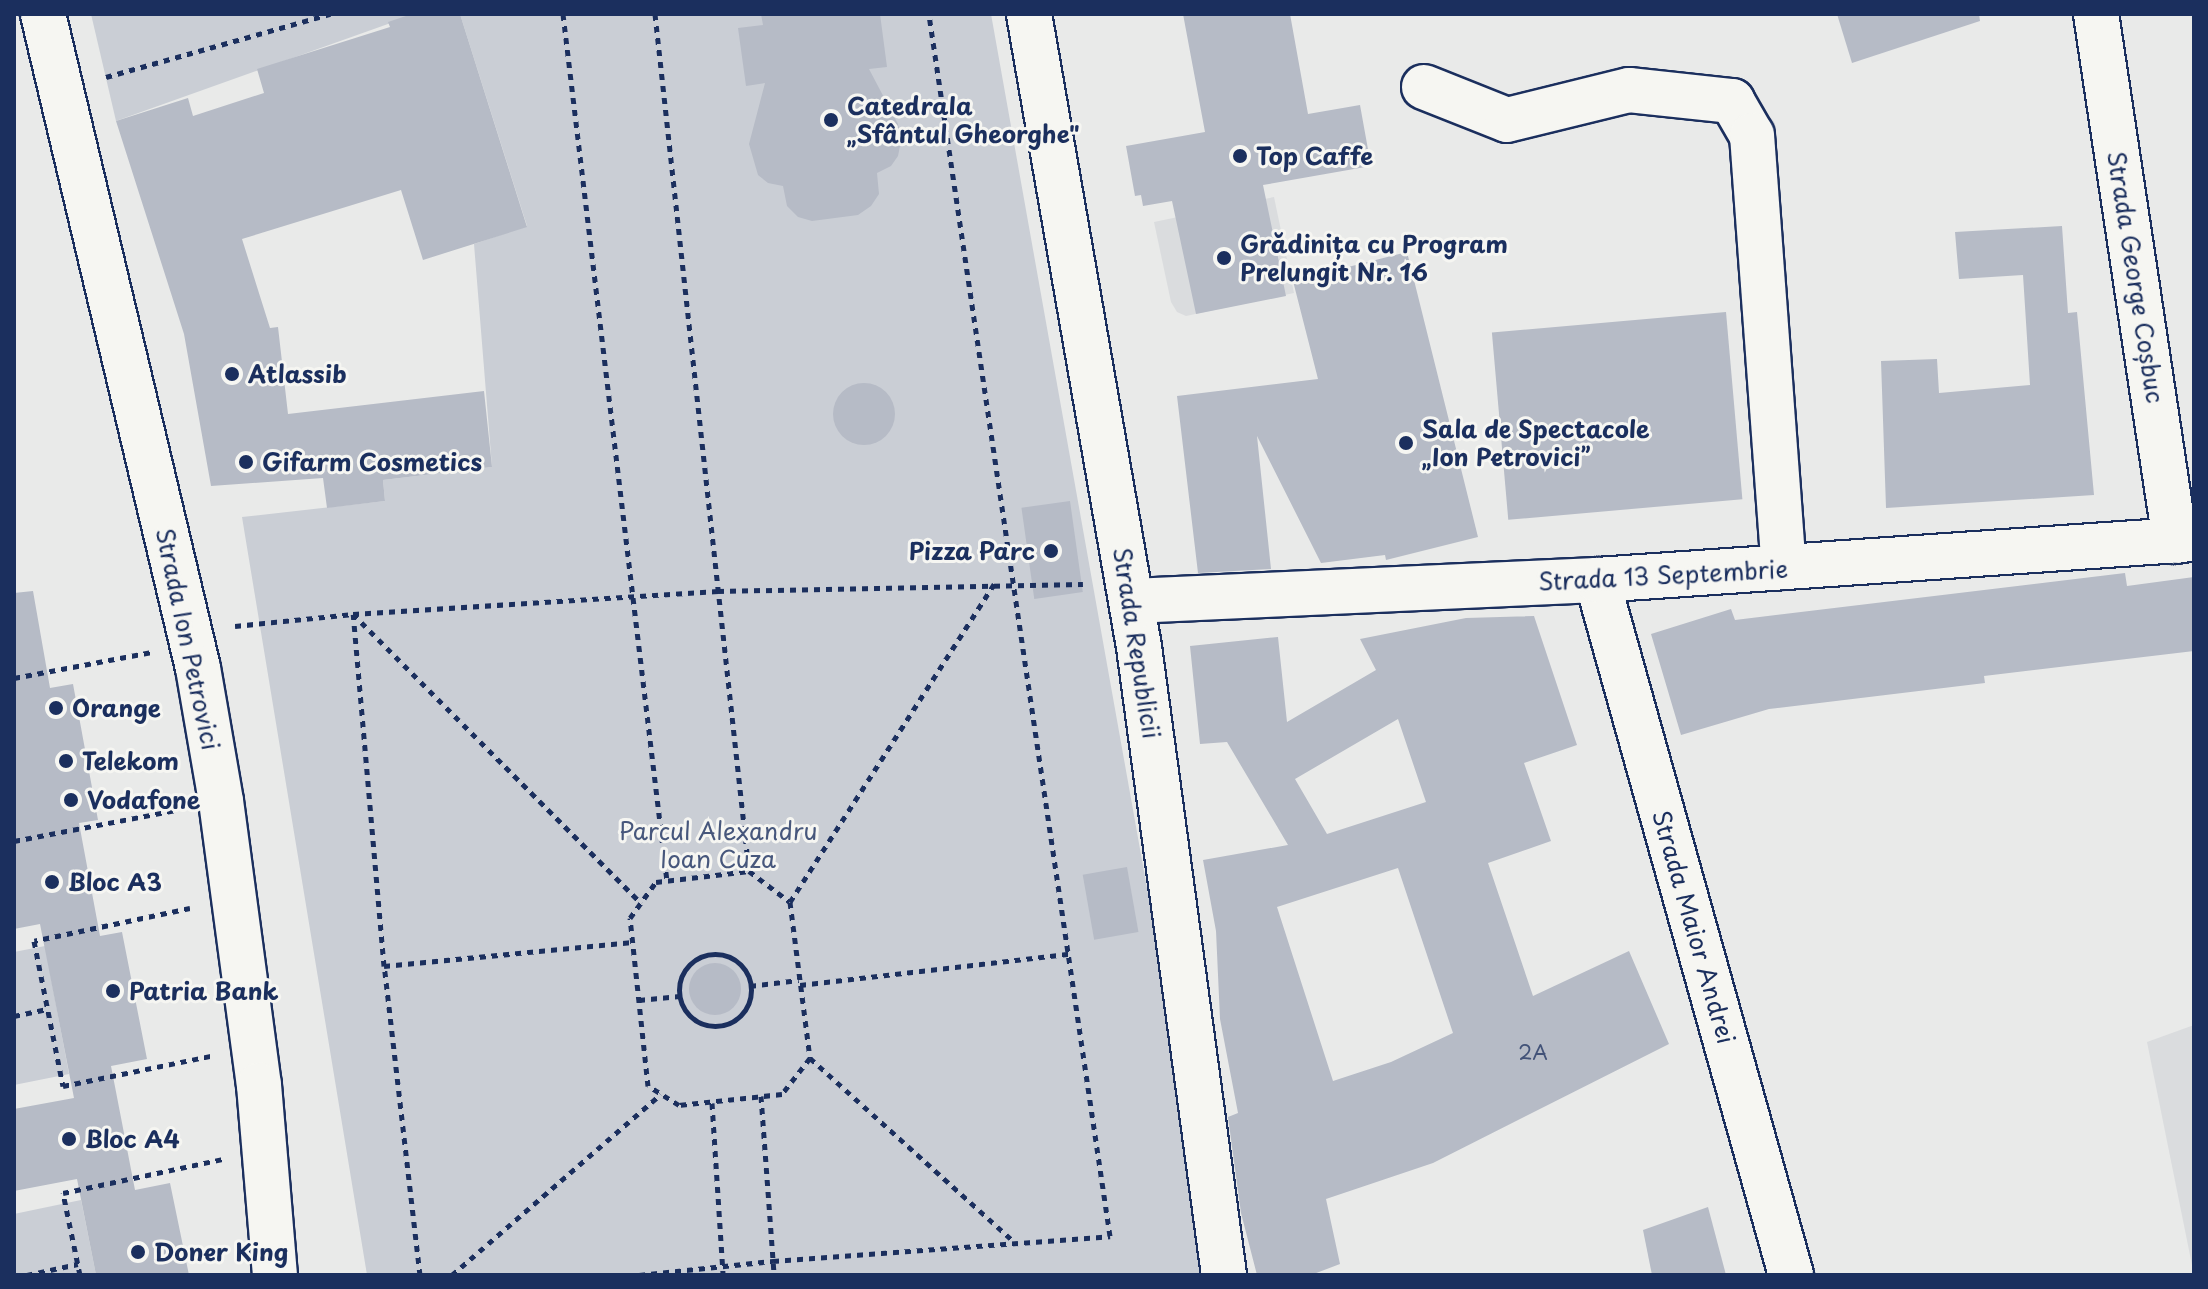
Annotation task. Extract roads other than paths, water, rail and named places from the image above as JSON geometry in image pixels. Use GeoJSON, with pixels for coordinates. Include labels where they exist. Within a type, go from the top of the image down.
{"type":"FeatureCollection","features":[{"type":"Feature","properties":{"kind":"street","name":"Strada Ion Petrovici"},"geometry":{"type":"LineString","coordinates":[[43,14],[191,637],[221,801],[254,1048],[275,1275]]}},
{"type":"Feature","properties":{"kind":"street","name":"Strada Republicii"},"geometry":{"type":"LineString","coordinates":[[1029,14],[1132,601],[1224,1275]]}},
{"type":"Feature","properties":{"kind":"street","name":"Strada George Coșbuc"},"geometry":{"type":"LineString","coordinates":[[2096,14],[2185,540]]}},
{"type":"Feature","properties":{"kind":"street"},"geometry":{"type":"LineString","coordinates":[[1424,87],[1507,120],[1629,90],[1732,101],[1752,135],[1784,567]]}},
{"type":"Feature","properties":{"kind":"street","name":"Strada 13 Septembrie"},"geometry":{"type":"LineString","coordinates":[[1132,601],[1597,580],[2185,540]]}},
{"type":"Feature","properties":{"kind":"street","name":"Strada Maior Andrei"},"geometry":{"type":"LineString","coordinates":[[1597,580],[1791,1275]]}},
{"type":"Feature","properties":{"kind":"place","name":"Catedrala „Sfântul Gheorghe\""},"geometry":{"type":"Point","coordinates":[831,120]}},
{"type":"Feature","properties":{"kind":"place","name":"Top Caffe"},"geometry":{"type":"Point","coordinates":[1240,156]}},
{"type":"Feature","properties":{"kind":"place","name":"Grădinița cu Program Prelungit Nr. 16"},"geometry":{"type":"Point","coordinates":[1224,258]}},
{"type":"Feature","properties":{"kind":"place","name":"Atlassib"},"geometry":{"type":"Point","coordinates":[232,374]}},
{"type":"Feature","properties":{"kind":"place","name":"Sala de Spectacole „Ion Petrovici”"},"geometry":{"type":"Point","coordinates":[1406,443]}},
{"type":"Feature","properties":{"kind":"place","name":"Gifarm Cosmetics"},"geometry":{"type":"Point","coordinates":[246,462]}},
{"type":"Feature","properties":{"kind":"place","name":"Pizza Parc"},"geometry":{"type":"Point","coordinates":[1051,551]}},
{"type":"Feature","properties":{"kind":"place","name":"Orange"},"geometry":{"type":"Point","coordinates":[56,708]}},
{"type":"Feature","properties":{"kind":"place","name":"Telekom"},"geometry":{"type":"Point","coordinates":[66,761]}},
{"type":"Feature","properties":{"kind":"place","name":"Vodafone"},"geometry":{"type":"Point","coordinates":[71,800]}},
{"type":"Feature","properties":{"kind":"place","name":"Bloc A3"},"geometry":{"type":"Point","coordinates":[52,882]}},
{"type":"Feature","properties":{"kind":"place","name":"Patria Bank"},"geometry":{"type":"Point","coordinates":[113,991]}},
{"type":"Feature","properties":{"kind":"place","name":"Bloc A4"},"geometry":{"type":"Point","coordinates":[69,1139]}},
{"type":"Feature","properties":{"kind":"place","name":"Doner King"},"geometry":{"type":"Point","coordinates":[138,1252]}},
{"type":"Feature","properties":{"kind":"park label","name":"Parcul Alexandru Ioan Cuza"},"geometry":{"type":"Point","coordinates":[718,845]}}]}
